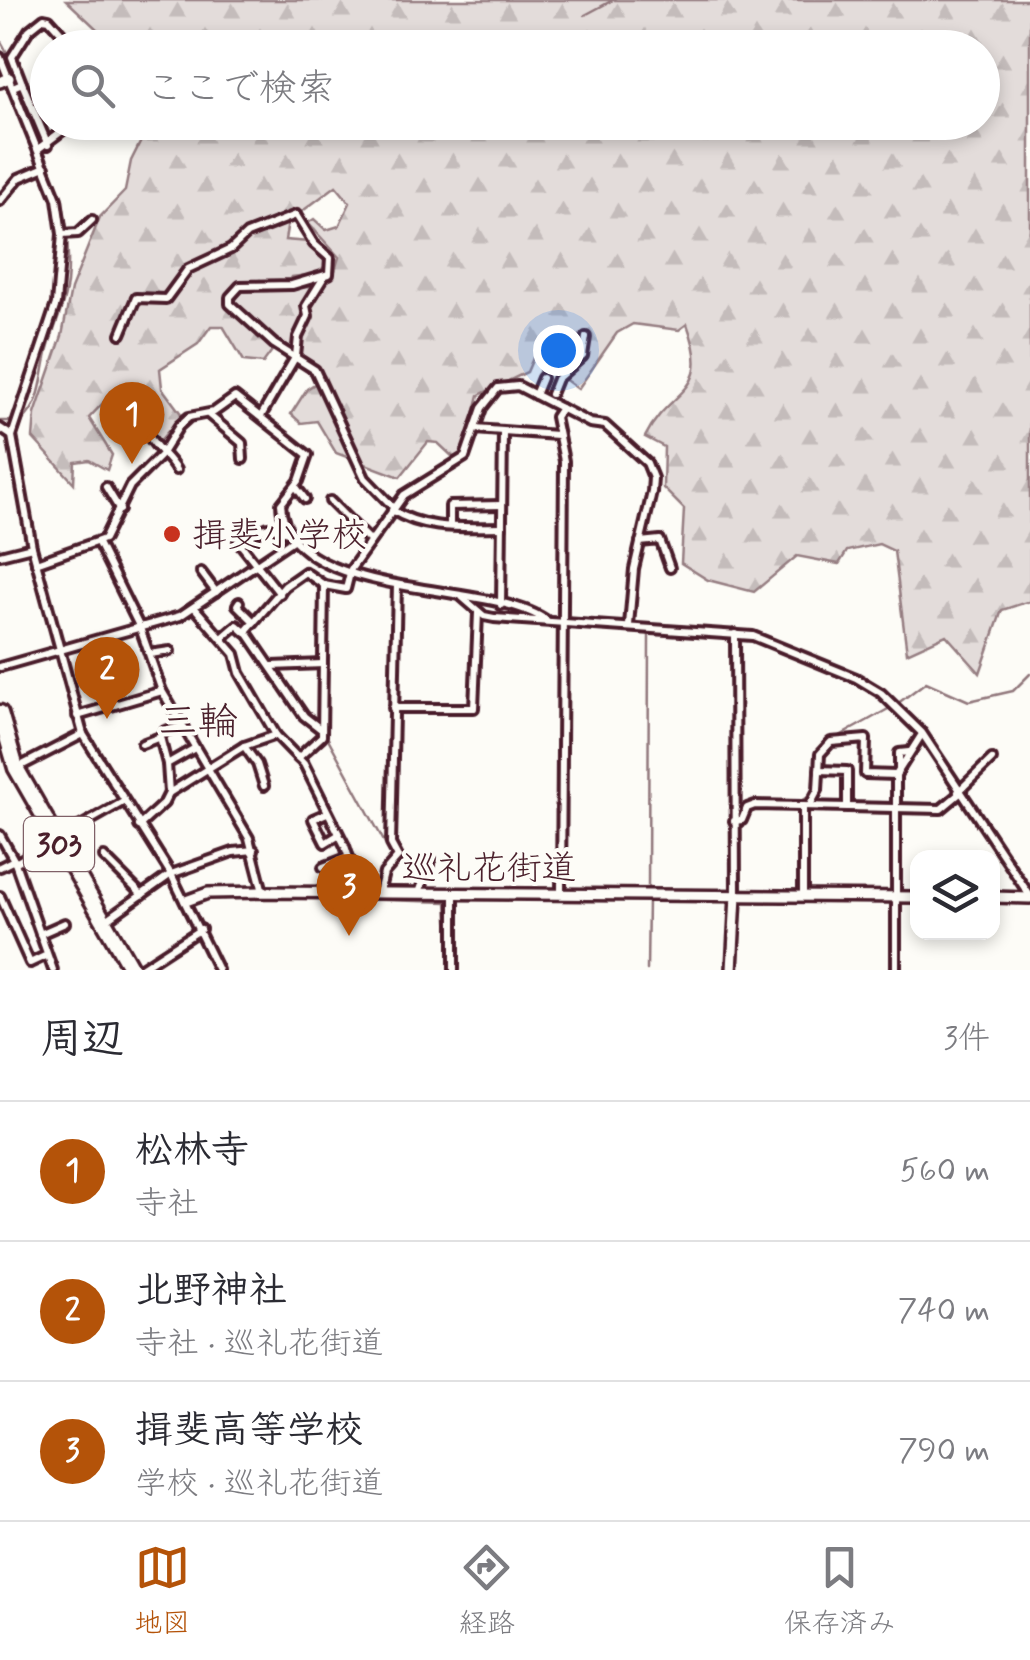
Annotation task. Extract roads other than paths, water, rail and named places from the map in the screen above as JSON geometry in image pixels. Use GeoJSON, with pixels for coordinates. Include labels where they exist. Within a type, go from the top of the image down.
{"type":"FeatureCollection","features":[{"type":"Feature","properties":{"kind":"highway","name":"303"},"geometry":{"type":"LineString","coordinates":[[0,713],[4,744],[16,768],[135,970]]}},
{"type":"Feature","properties":{"kind":"street"},"geometry":{"type":"LineString","coordinates":[[30,102],[12,57],[29,30],[44,18],[60,30]]}},
{"type":"Feature","properties":{"kind":"street"},"geometry":{"type":"LineString","coordinates":[[0,57],[30,132]]}},
{"type":"Feature","properties":{"kind":"street"},"geometry":{"type":"LineString","coordinates":[[7,82],[22,83]]}},
{"type":"Feature","properties":{"kind":"street"},"geometry":{"type":"LineString","coordinates":[[34,140],[57,199],[62,234],[56,304],[12,436],[32,548],[82,734],[171,874],[218,970]]}},
{"type":"Feature","properties":{"kind":"street"},"geometry":{"type":"LineString","coordinates":[[46,140],[48,145]]}},
{"type":"Feature","properties":{"kind":"street"},"geometry":{"type":"LineString","coordinates":[[38,149],[54,140]]}},
{"type":"Feature","properties":{"kind":"street"},"geometry":{"type":"LineString","coordinates":[[0,201],[19,178],[45,167]]}},
{"type":"Feature","properties":{"kind":"street"},"geometry":{"type":"LineString","coordinates":[[122,334],[136,298],[166,299],[188,269],[232,249],[247,234],[292,214],[330,258],[332,270],[306,306],[308,316],[295,358],[279,392],[261,416]]}},
{"type":"Feature","properties":{"kind":"street"},"geometry":{"type":"LineString","coordinates":[[62,234],[78,233],[92,220]]}},
{"type":"Feature","properties":{"kind":"street"},"geometry":{"type":"LineString","coordinates":[[324,277],[292,285],[240,286],[230,297],[234,310],[243,319],[324,380],[365,478],[393,509],[409,521],[502,527]]}},
{"type":"Feature","properties":{"kind":"street"},"geometry":{"type":"LineString","coordinates":[[550,398],[557,379],[583,356],[586,337]]}},
{"type":"Feature","properties":{"kind":"street"},"geometry":{"type":"LineString","coordinates":[[536,393],[542,378]]}},
{"type":"Feature","properties":{"kind":"street"},"geometry":{"type":"LineString","coordinates":[[247,634],[280,594],[308,571],[324,585],[346,590],[350,574],[393,509],[413,486],[464,457],[482,408],[498,388],[518,386],[611,428],[647,464],[653,478],[629,625]]}},
{"type":"Feature","properties":{"kind":"street"},"geometry":{"type":"LineString","coordinates":[[36,564],[98,543],[120,510],[130,486],[161,455],[189,417],[208,414],[235,397],[308,455],[296,487],[281,504],[294,536]]}},
{"type":"Feature","properties":{"kind":"street"},"geometry":{"type":"LineString","coordinates":[[560,894],[564,461],[555,417],[561,408]]}},
{"type":"Feature","properties":{"kind":"street"},"geometry":{"type":"LineString","coordinates":[[208,414],[242,443],[243,459]]}},
{"type":"Feature","properties":{"kind":"street"},"geometry":{"type":"LineString","coordinates":[[0,428],[12,436]]}},
{"type":"Feature","properties":{"kind":"street"},"geometry":{"type":"LineString","coordinates":[[475,429],[557,435]]}},
{"type":"Feature","properties":{"kind":"street"},"geometry":{"type":"LineString","coordinates":[[146,430],[176,470]]}},
{"type":"Feature","properties":{"kind":"street"},"geometry":{"type":"LineString","coordinates":[[501,605],[502,433]]}},
{"type":"Feature","properties":{"kind":"street"},"geometry":{"type":"LineString","coordinates":[[106,487],[120,510]]}},
{"type":"Feature","properties":{"kind":"street"},"geometry":{"type":"LineString","coordinates":[[296,487],[306,499]]}},
{"type":"Feature","properties":{"kind":"street"},"geometry":{"type":"LineString","coordinates":[[330,501],[370,541]]}},
{"type":"Feature","properties":{"kind":"street"},"geometry":{"type":"LineString","coordinates":[[450,526],[450,506],[502,506]]}},
{"type":"Feature","properties":{"kind":"street"},"geometry":{"type":"LineString","coordinates":[[351,523],[358,516]]}},
{"type":"Feature","properties":{"kind":"street"},"geometry":{"type":"LineString","coordinates":[[280,594],[238,540],[263,528],[294,536],[350,574],[501,605],[547,621]]}},
{"type":"Feature","properties":{"kind":"street"},"geometry":{"type":"LineString","coordinates":[[0,667],[179,616],[294,536]]}},
{"type":"Feature","properties":{"kind":"street"},"geometry":{"type":"LineString","coordinates":[[640,542],[660,540],[670,568]]}},
{"type":"Feature","properties":{"kind":"street"},"geometry":{"type":"LineString","coordinates":[[98,543],[140,628],[162,691],[254,850],[262,892]]}},
{"type":"Feature","properties":{"kind":"street"},"geometry":{"type":"LineString","coordinates":[[0,555],[32,548]]}},
{"type":"Feature","properties":{"kind":"street"},"geometry":{"type":"LineString","coordinates":[[201,572],[216,592]]}},
{"type":"Feature","properties":{"kind":"street"},"geometry":{"type":"LineString","coordinates":[[298,758],[318,740],[322,730],[324,585]]}},
{"type":"Feature","properties":{"kind":"street"},"geometry":{"type":"LineString","coordinates":[[379,894],[384,873],[398,857],[391,844],[397,585]]}},
{"type":"Feature","properties":{"kind":"street"},"geometry":{"type":"LineString","coordinates":[[461,596],[484,616],[735,634],[771,642],[856,678],[881,693],[922,733],[1030,897]]}},
{"type":"Feature","properties":{"kind":"street"},"geometry":{"type":"LineString","coordinates":[[240,602],[237,604],[254,622]]}},
{"type":"Feature","properties":{"kind":"street"},"geometry":{"type":"LineString","coordinates":[[175,607],[179,616]]}},
{"type":"Feature","properties":{"kind":"street"},"geometry":{"type":"LineString","coordinates":[[194,608],[222,638],[276,735],[298,758],[349,857],[360,893]]}},
{"type":"Feature","properties":{"kind":"street"},"geometry":{"type":"LineString","coordinates":[[393,708],[474,708],[478,613]]}},
{"type":"Feature","properties":{"kind":"street"},"geometry":{"type":"LineString","coordinates":[[222,638],[237,625],[247,634],[304,716],[322,730]]}},
{"type":"Feature","properties":{"kind":"street"},"geometry":{"type":"LineString","coordinates":[[732,970],[736,896],[735,634]]}},
{"type":"Feature","properties":{"kind":"street"},"geometry":{"type":"LineString","coordinates":[[150,654],[170,651]]}},
{"type":"Feature","properties":{"kind":"street"},"geometry":{"type":"LineString","coordinates":[[272,666],[323,664]]}},
{"type":"Feature","properties":{"kind":"street"},"geometry":{"type":"LineString","coordinates":[[76,716],[162,691]]}},
{"type":"Feature","properties":{"kind":"street"},"geometry":{"type":"LineString","coordinates":[[142,744],[160,737],[165,730],[182,726]]}},
{"type":"Feature","properties":{"kind":"street"},"geometry":{"type":"LineString","coordinates":[[896,970],[898,772],[922,733]]}},
{"type":"Feature","properties":{"kind":"street"},"geometry":{"type":"LineString","coordinates":[[16,768],[82,734]]}},
{"type":"Feature","properties":{"kind":"street"},"geometry":{"type":"LineString","coordinates":[[169,793],[244,746],[276,735]]}},
{"type":"Feature","properties":{"kind":"street"},"geometry":{"type":"LineString","coordinates":[[139,826],[164,804],[169,793],[160,737]]}},
{"type":"Feature","properties":{"kind":"street"},"geometry":{"type":"LineString","coordinates":[[803,896],[806,806],[818,790],[820,754],[831,742],[866,739],[865,774],[898,772]]}},
{"type":"Feature","properties":{"kind":"street"},"geometry":{"type":"LineString","coordinates":[[244,746],[257,764],[264,786]]}},
{"type":"Feature","properties":{"kind":"street"},"geometry":{"type":"LineString","coordinates":[[167,764],[195,748]]}},
{"type":"Feature","properties":{"kind":"street"},"geometry":{"type":"LineString","coordinates":[[734,821],[742,820],[747,808],[755,805],[947,808],[992,759]]}},
{"type":"Feature","properties":{"kind":"street"},"geometry":{"type":"LineString","coordinates":[[819,770],[847,771],[847,806]]}},
{"type":"Feature","properties":{"kind":"street"},"geometry":{"type":"LineString","coordinates":[[0,867],[123,802]]}},
{"type":"Feature","properties":{"kind":"street"},"geometry":{"type":"LineString","coordinates":[[327,813],[314,819],[326,843],[338,836]]}},
{"type":"Feature","properties":{"kind":"street"},"geometry":{"type":"LineString","coordinates":[[0,835],[14,862],[52,970]]}},
{"type":"Feature","properties":{"kind":"street"},"geometry":{"type":"LineString","coordinates":[[104,922],[171,874],[232,852],[254,850]]}},
{"type":"Feature","properties":{"kind":"street"},"geometry":{"type":"LineString","coordinates":[[104,857],[142,895]]}},
{"type":"Feature","properties":{"kind":"street"},"geometry":{"type":"LineString","coordinates":[[323,866],[349,857]]}},
{"type":"Feature","properties":{"kind":"street"},"geometry":{"type":"LineString","coordinates":[[419,893],[431,859]]}},
{"type":"Feature","properties":{"kind":"street","name":"巡礼花街道"},"geometry":{"type":"LineString","coordinates":[[186,901],[208,893],[262,892],[910,897]]}},
{"type":"Feature","properties":{"kind":"street"},"geometry":{"type":"LineString","coordinates":[[454,893],[454,970]]}},
{"type":"Feature","properties":{"kind":"street"},"geometry":{"type":"LineString","coordinates":[[0,896],[30,964],[47,955]]}},
{"type":"Feature","properties":{"kind":"street"},"geometry":{"type":"LineString","coordinates":[[1000,897],[1030,897]]}},
{"type":"Feature","properties":{"kind":"street"},"geometry":{"type":"LineString","coordinates":[[40,934],[66,923]]}},
{"type":"Feature","properties":{"kind":"street"},"geometry":{"type":"LineString","coordinates":[[135,970],[201,929]]}},
{"type":"Feature","properties":{"kind":"waterway"},"geometry":{"type":"LineString","coordinates":[[585,15],[613,0]]}},
{"type":"Feature","properties":{"kind":"waterway"},"geometry":{"type":"LineString","coordinates":[[0,40],[30,115]]}},
{"type":"Feature","properties":{"kind":"waterway"},"geometry":{"type":"LineString","coordinates":[[22,421],[39,392],[67,283],[63,211],[40,140]]}},
{"type":"Feature","properties":{"kind":"waterway"},"geometry":{"type":"LineString","coordinates":[[0,421],[14,421]]}},
{"type":"Feature","properties":{"kind":"waterway"},"geometry":{"type":"LineString","coordinates":[[625,627],[630,581]]}},
{"type":"Feature","properties":{"kind":"waterway"},"geometry":{"type":"LineString","coordinates":[[325,727],[327,589]]}},
{"type":"Feature","properties":{"kind":"waterway"},"geometry":{"type":"LineString","coordinates":[[636,631],[649,633],[648,891]]}},
{"type":"Feature","properties":{"kind":"waterway"},"geometry":{"type":"LineString","coordinates":[[897,704],[926,682],[969,701],[1013,691],[1030,674]]}},
{"type":"Feature","properties":{"kind":"waterway"},"geometry":{"type":"LineString","coordinates":[[816,777],[820,747],[890,708]]}},
{"type":"Feature","properties":{"kind":"waterway"},"geometry":{"type":"LineString","coordinates":[[325,733],[393,858]]}},
{"type":"Feature","properties":{"kind":"waterway"},"geometry":{"type":"LineString","coordinates":[[739,819],[744,806],[751,802],[800,802],[813,794]]}},
{"type":"Feature","properties":{"kind":"waterway"},"geometry":{"type":"LineString","coordinates":[[738,970],[742,891],[739,837]]}},
{"type":"Feature","properties":{"kind":"waterway"},"geometry":{"type":"LineString","coordinates":[[321,898],[447,902],[451,970]]}},
{"type":"Feature","properties":{"kind":"waterway"},"geometry":{"type":"LineString","coordinates":[[647,970],[648,899]]}},
{"type":"Feature","properties":{"kind":"place","name":"松林寺"},"geometry":{"type":"Point","coordinates":[132,464]}},
{"type":"Feature","properties":{"kind":"place","name":"揖斐小学校"},"geometry":{"type":"Point","coordinates":[172,534]}},
{"type":"Feature","properties":{"kind":"place","name":"北野神社"},"geometry":{"type":"Point","coordinates":[107,719]}},
{"type":"Feature","properties":{"kind":"place","name":"揖斐高等学校"},"geometry":{"type":"Point","coordinates":[349,936]}},
{"type":"Feature","properties":{"kind":"district","name":"三輪"},"geometry":{"type":"Point","coordinates":[198,720]}}]}
